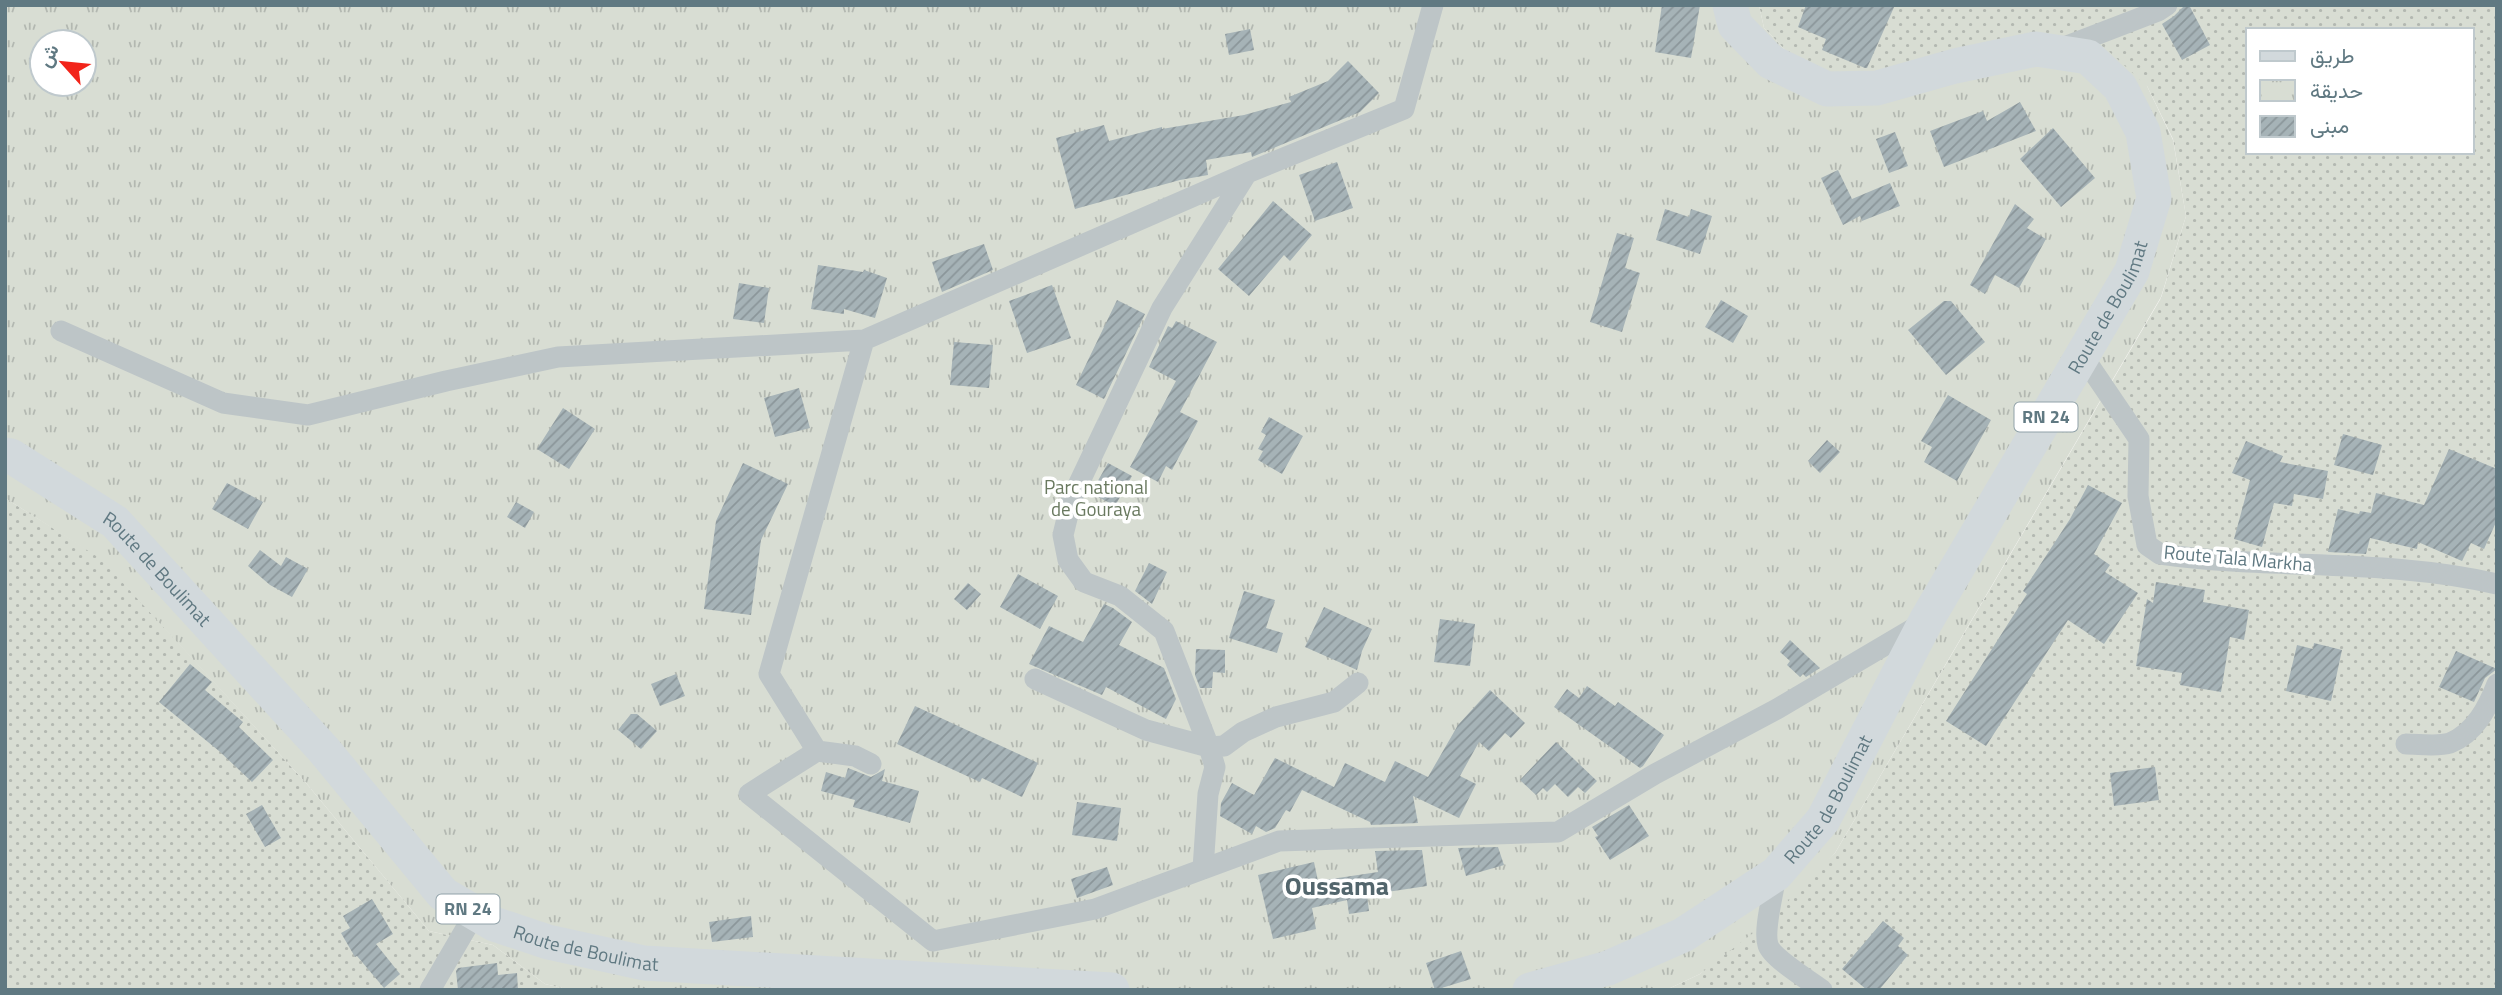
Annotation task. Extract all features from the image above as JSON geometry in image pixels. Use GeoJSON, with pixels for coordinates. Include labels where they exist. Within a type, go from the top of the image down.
{"type":"FeatureCollection","features":[{"type":"Feature","properties":{"kind":"main road","name":"Route de Boulimat"},"geometry":{"type":"LineString","coordinates":[[1530,990],[1608,968],[1683,935],[1776,874],[1823,820],[1926,621],[2132,271],[2154,198],[2143,132],[2120,87],[2088,57],[2036,49],[1955,66],[1877,88],[1827,89],[1770,62],[1735,25],[1730,5]]}},
{"type":"Feature","properties":{"kind":"main road","name":"Route de Boulimat"},"geometry":{"type":"LineString","coordinates":[[5,455],[58,484],[115,522],[323,749],[443,894],[494,925],[548,942],[644,963],[1112,990]]}},
{"type":"Feature","properties":{"kind":"street"},"geometry":{"type":"LineString","coordinates":[[61,331],[223,403],[308,415],[558,357],[864,340],[1247,173],[1404,110],[1433,5]]}},
{"type":"Feature","properties":{"kind":"street"},"geometry":{"type":"LineString","coordinates":[[2052,51],[2158,11],[2167,5]]}},
{"type":"Feature","properties":{"kind":"street"},"geometry":{"type":"LineString","coordinates":[[1203,869],[1208,794],[1215,767],[1164,631],[1120,596],[1084,582],[1068,560],[1063,535],[1072,498],[1162,308],[1247,173]]}},
{"type":"Feature","properties":{"kind":"street"},"geometry":{"type":"LineString","coordinates":[[817,751],[769,674],[864,340]]}},
{"type":"Feature","properties":{"kind":"street","name":"Route Tala Markha"},"geometry":{"type":"LineString","coordinates":[[2082,355],[2139,439],[2138,496],[2147,545],[2160,554],[2417,572],[2465,577],[2497,584]]}},
{"type":"Feature","properties":{"kind":"street"},"geometry":{"type":"LineString","coordinates":[[871,764],[855,756],[817,751],[749,794],[933,941],[1095,909],[1279,841],[1558,832],[1655,774],[1777,709],[1926,621]]}},
{"type":"Feature","properties":{"kind":"street"},"geometry":{"type":"LineString","coordinates":[[1035,679],[1146,730],[1209,747],[1224,746],[1243,732],[1276,718],[1334,702],[1358,683]]}},
{"type":"Feature","properties":{"kind":"street"},"geometry":{"type":"LineString","coordinates":[[2406,744],[2449,743],[2474,726],[2490,703],[2497,684]]}},
{"type":"Feature","properties":{"kind":"street"},"geometry":{"type":"LineString","coordinates":[[1776,874],[1768,946],[1776,956],[1822,990]]}},
{"type":"Feature","properties":{"kind":"street"},"geometry":{"type":"LineString","coordinates":[[430,990],[475,913]]}},
{"type":"Feature","properties":{"kind":"green space","name":"Parc national de Gouraya"},"geometry":{"type":"Polygon","coordinates":[[[5,5],[1759,5],[1764,28],[1790,55],[1837,77],[1878,76],[2040,37],[2104,47],[2147,86],[2173,140],[2186,216],[2161,297],[1835,853],[1770,920],[1700,974],[1666,990],[571,990],[545,984],[493,945],[429,931],[306,783],[101,559],[5,498],[5,5]]]}},
{"type":"Feature","properties":{"kind":"green space"},"geometry":{"type":"Polygon","coordinates":[[[1759,5],[2497,5],[2497,990],[1666,990],[1700,974],[1835,853],[2161,298],[2186,216],[2173,139],[2147,86],[1878,76],[1837,77],[1790,55],[1764,28],[1759,5]]]}},
{"type":"Feature","properties":{"kind":"green space"},"geometry":{"type":"Polygon","coordinates":[[[5,498],[101,558],[306,783],[429,931],[493,945],[545,984],[571,990],[5,990],[5,498]]]}},
{"type":"Feature","properties":{"kind":"building"},"geometry":{"type":"Polygon","coordinates":[[[1662,5],[1700,5],[1691,58],[1655,52],[1662,5]]]}},
{"type":"Feature","properties":{"kind":"building"},"geometry":{"type":"Polygon","coordinates":[[[1806,5],[1895,5],[1865,68],[1822,50],[1826,39],[1798,27],[1806,5]]]}},
{"type":"Feature","properties":{"kind":"building"},"geometry":{"type":"Polygon","coordinates":[[[2185,5],[2189,5],[2210,45],[2182,60],[2162,24],[2185,5]]]}},
{"type":"Feature","properties":{"kind":"building"},"geometry":{"type":"Polygon","coordinates":[[[1250,29],[1254,50],[1229,55],[1225,34],[1250,29]]]}},
{"type":"Feature","properties":{"kind":"building"},"geometry":{"type":"Polygon","coordinates":[[[1348,61],[1379,93],[1360,112],[1252,157],[1251,152],[1206,160],[1208,175],[1075,209],[1056,138],[1104,125],[1109,141],[1162,127],[1244,115],[1291,102],[1289,97],[1328,81],[1348,61]]]}},
{"type":"Feature","properties":{"kind":"building"},"geometry":{"type":"Polygon","coordinates":[[[2020,102],[2036,131],[1944,167],[1930,131],[1983,111],[1987,121],[2020,102]]]}},
{"type":"Feature","properties":{"kind":"building"},"geometry":{"type":"Polygon","coordinates":[[[2053,128],[2095,178],[2061,207],[2020,159],[2053,128]]]}},
{"type":"Feature","properties":{"kind":"building"},"geometry":{"type":"Polygon","coordinates":[[[1895,132],[1908,166],[1889,173],[1876,139],[1895,132]]]}},
{"type":"Feature","properties":{"kind":"building"},"geometry":{"type":"Polygon","coordinates":[[[1337,162],[1353,208],[1315,221],[1299,175],[1337,162]]]}},
{"type":"Feature","properties":{"kind":"building"},"geometry":{"type":"Polygon","coordinates":[[[1838,170],[1852,199],[1890,183],[1900,206],[1862,221],[1860,216],[1843,225],[1821,178],[1838,170]]]}},
{"type":"Feature","properties":{"kind":"building"},"geometry":{"type":"Polygon","coordinates":[[[1273,201],[1312,235],[1290,261],[1284,255],[1249,296],[1218,269],[1273,201]]]}},
{"type":"Feature","properties":{"kind":"building"},"geometry":{"type":"Polygon","coordinates":[[[2015,204],[2034,219],[2027,228],[2046,239],[2019,288],[1995,275],[1985,294],[1970,285],[2015,204]]]}},
{"type":"Feature","properties":{"kind":"building"},"geometry":{"type":"Polygon","coordinates":[[[1665,209],[1689,217],[1691,209],[1712,216],[1700,254],[1656,240],[1665,209]]]}},
{"type":"Feature","properties":{"kind":"building"},"geometry":{"type":"Polygon","coordinates":[[[1617,233],[1634,238],[1625,268],[1640,273],[1622,332],[1590,322],[1617,233]]]}},
{"type":"Feature","properties":{"kind":"building"},"geometry":{"type":"Polygon","coordinates":[[[984,244],[993,270],[942,292],[932,262],[984,244]]]}},
{"type":"Feature","properties":{"kind":"building"},"geometry":{"type":"Polygon","coordinates":[[[818,265],[864,270],[887,278],[875,318],[844,309],[844,314],[811,309],[818,265]]]}},
{"type":"Feature","properties":{"kind":"building"},"geometry":{"type":"Polygon","coordinates":[[[739,283],[769,288],[764,323],[733,319],[739,283]]]}},
{"type":"Feature","properties":{"kind":"building"},"geometry":{"type":"Polygon","coordinates":[[[1052,285],[1071,338],[1027,353],[1009,301],[1052,285]]]}},
{"type":"Feature","properties":{"kind":"building"},"geometry":{"type":"Polygon","coordinates":[[[1117,300],[1145,314],[1104,399],[1076,385],[1117,300]]]}},
{"type":"Feature","properties":{"kind":"building"},"geometry":{"type":"Polygon","coordinates":[[[1721,300],[1748,316],[1733,343],[1705,327],[1721,300]]]}},
{"type":"Feature","properties":{"kind":"building"},"geometry":{"type":"Polygon","coordinates":[[[1944,301],[1951,301],[1985,342],[1946,375],[1908,330],[1944,301]]]}},
{"type":"Feature","properties":{"kind":"building"},"geometry":{"type":"Polygon","coordinates":[[[1176,321],[1217,342],[1180,412],[1198,421],[1172,470],[1166,466],[1158,482],[1130,467],[1176,381],[1149,367],[1168,326],[1172,328],[1176,321]]]}},
{"type":"Feature","properties":{"kind":"building"},"geometry":{"type":"Polygon","coordinates":[[[954,342],[993,345],[989,388],[950,385],[954,342]]]}},
{"type":"Feature","properties":{"kind":"building"},"geometry":{"type":"Polygon","coordinates":[[[799,388],[810,428],[775,437],[764,398],[799,388]]]}},
{"type":"Feature","properties":{"kind":"building"},"geometry":{"type":"Polygon","coordinates":[[[1948,395],[1991,420],[1957,481],[1924,462],[1932,447],[1921,441],[1948,395]]]}},
{"type":"Feature","properties":{"kind":"building"},"geometry":{"type":"Polygon","coordinates":[[[563,408],[595,429],[569,469],[537,449],[563,408]]]}},
{"type":"Feature","properties":{"kind":"building"},"geometry":{"type":"Polygon","coordinates":[[[1269,417],[1303,436],[1282,474],[1258,460],[1263,451],[1258,449],[1266,435],[1261,432],[1269,417]]]}},
{"type":"Feature","properties":{"kind":"building"},"geometry":{"type":"Polygon","coordinates":[[[2343,434],[2382,445],[2373,475],[2334,465],[2343,434]]]}},
{"type":"Feature","properties":{"kind":"building"},"geometry":{"type":"Polygon","coordinates":[[[1827,440],[1840,452],[1820,473],[1808,461],[1827,440]]]}},
{"type":"Feature","properties":{"kind":"building"},"geometry":{"type":"Polygon","coordinates":[[[2246,441],[2283,456],[2280,462],[2328,471],[2323,499],[2294,494],[2292,506],[2274,503],[2262,547],[2234,539],[2250,480],[2232,473],[2246,441]]]}},
{"type":"Feature","properties":{"kind":"building"},"geometry":{"type":"Polygon","coordinates":[[[2449,449],[2497,469],[2497,520],[2484,549],[2471,543],[2462,561],[2418,542],[2417,549],[2370,538],[2366,554],[2328,552],[2338,509],[2359,514],[2360,511],[2371,513],[2376,493],[2424,505],[2449,449]]]}},
{"type":"Feature","properties":{"kind":"building"},"geometry":{"type":"Polygon","coordinates":[[[743,463],[788,484],[761,540],[751,615],[704,609],[716,521],[743,463]]]}},
{"type":"Feature","properties":{"kind":"building"},"geometry":{"type":"Polygon","coordinates":[[[1108,463],[1132,476],[1115,506],[1091,493],[1108,463]]]}},
{"type":"Feature","properties":{"kind":"building"},"geometry":{"type":"Polygon","coordinates":[[[227,483],[263,502],[248,529],[212,509],[227,483]]]}},
{"type":"Feature","properties":{"kind":"building"},"geometry":{"type":"Polygon","coordinates":[[[2088,485],[2122,503],[2094,554],[2110,565],[2105,572],[2138,593],[2104,644],[2068,620],[1986,746],[1946,721],[2027,594],[2023,591],[2070,519],[2088,485]]]}},
{"type":"Feature","properties":{"kind":"building"},"geometry":{"type":"Polygon","coordinates":[[[516,502],[534,512],[525,528],[507,517],[516,502]]]}},
{"type":"Feature","properties":{"kind":"building"},"geometry":{"type":"Polygon","coordinates":[[[260,550],[281,566],[286,557],[308,569],[292,597],[270,585],[248,566],[260,550]]]}},
{"type":"Feature","properties":{"kind":"building"},"geometry":{"type":"Polygon","coordinates":[[[1149,563],[1167,572],[1152,604],[1135,591],[1149,563]]]}},
{"type":"Feature","properties":{"kind":"building"},"geometry":{"type":"Polygon","coordinates":[[[1018,574],[1058,596],[1040,629],[1000,607],[1018,574]]]}},
{"type":"Feature","properties":{"kind":"building"},"geometry":{"type":"Polygon","coordinates":[[[2156,582],[2205,590],[2203,602],[2249,610],[2244,640],[2230,637],[2221,692],[2180,685],[2182,673],[2136,666],[2147,599],[2153,603],[2156,582]]]}},
{"type":"Feature","properties":{"kind":"building"},"geometry":{"type":"Polygon","coordinates":[[[968,583],[981,594],[967,610],[954,599],[968,583]]]}},
{"type":"Feature","properties":{"kind":"building"},"geometry":{"type":"Polygon","coordinates":[[[1244,591],[1275,600],[1266,628],[1283,633],[1277,653],[1229,638],[1244,591]]]}},
{"type":"Feature","properties":{"kind":"building"},"geometry":{"type":"Polygon","coordinates":[[[1104,604],[1132,622],[1119,645],[1164,668],[1176,699],[1166,719],[1106,687],[1102,695],[1029,664],[1049,626],[1083,642],[1104,604]]]}},
{"type":"Feature","properties":{"kind":"building"},"geometry":{"type":"Polygon","coordinates":[[[1324,607],[1372,629],[1357,670],[1305,647],[1324,607]]]}},
{"type":"Feature","properties":{"kind":"building"},"geometry":{"type":"Polygon","coordinates":[[[1440,619],[1475,624],[1470,666],[1434,662],[1440,619]]]}},
{"type":"Feature","properties":{"kind":"building"},"geometry":{"type":"Polygon","coordinates":[[[1790,640],[1820,668],[1806,677],[1803,674],[1800,677],[1787,665],[1790,661],[1780,652],[1790,640]]]}},
{"type":"Feature","properties":{"kind":"building"},"geometry":{"type":"Polygon","coordinates":[[[2314,643],[2342,650],[2331,701],[2286,691],[2297,645],[2313,649],[2314,643]]]}},
{"type":"Feature","properties":{"kind":"building"},"geometry":{"type":"Polygon","coordinates":[[[1196,649],[1225,650],[1225,673],[1213,672],[1212,688],[1200,688],[1195,675],[1196,649]]]}},
{"type":"Feature","properties":{"kind":"building"},"geometry":{"type":"Polygon","coordinates":[[[2456,651],[2497,669],[2485,678],[2474,702],[2439,687],[2456,651]]]}},
{"type":"Feature","properties":{"kind":"building"},"geometry":{"type":"Polygon","coordinates":[[[190,664],[212,682],[205,690],[243,722],[239,727],[273,760],[252,782],[159,702],[190,664]]]}},
{"type":"Feature","properties":{"kind":"building"},"geometry":{"type":"Polygon","coordinates":[[[676,674],[685,696],[660,706],[651,684],[676,674]]]}},
{"type":"Feature","properties":{"kind":"building"},"geometry":{"type":"Polygon","coordinates":[[[1587,686],[1615,706],[1618,702],[1664,735],[1643,766],[1640,768],[1554,707],[1567,689],[1579,698],[1587,686]]]}},
{"type":"Feature","properties":{"kind":"building"},"geometry":{"type":"Polygon","coordinates":[[[1490,690],[1525,723],[1511,738],[1505,733],[1489,751],[1479,742],[1460,776],[1476,784],[1459,818],[1413,796],[1418,823],[1371,825],[1370,822],[1302,790],[1290,812],[1286,810],[1275,828],[1266,832],[1256,826],[1252,834],[1220,816],[1221,803],[1232,783],[1254,795],[1275,758],[1334,787],[1345,763],[1385,782],[1395,761],[1428,777],[1458,725],[1490,690]]]}},
{"type":"Feature","properties":{"kind":"building"},"geometry":{"type":"Polygon","coordinates":[[[915,706],[1038,763],[1022,797],[982,778],[980,782],[897,744],[915,706]]]}},
{"type":"Feature","properties":{"kind":"building"},"geometry":{"type":"Polygon","coordinates":[[[631,714],[637,714],[657,731],[641,749],[618,730],[631,714]]]}},
{"type":"Feature","properties":{"kind":"building"},"geometry":{"type":"Polygon","coordinates":[[[1556,742],[1597,781],[1585,793],[1578,787],[1568,797],[1555,784],[1547,792],[1543,788],[1536,795],[1520,780],[1556,742]]]}},
{"type":"Feature","properties":{"kind":"building"},"geometry":{"type":"Polygon","coordinates":[[[2155,767],[2159,800],[2114,806],[2110,773],[2155,767]]]}},
{"type":"Feature","properties":{"kind":"building"},"geometry":{"type":"Polygon","coordinates":[[[848,768],[871,777],[885,769],[882,781],[919,791],[910,823],[853,807],[855,800],[821,791],[826,772],[845,778],[848,768]]]}},
{"type":"Feature","properties":{"kind":"building"},"geometry":{"type":"Polygon","coordinates":[[[1077,802],[1121,808],[1117,841],[1072,835],[1077,802]]]}},
{"type":"Feature","properties":{"kind":"building"},"geometry":{"type":"Polygon","coordinates":[[[262,805],[281,838],[265,847],[246,814],[262,805]]]}},
{"type":"Feature","properties":{"kind":"building"},"geometry":{"type":"Polygon","coordinates":[[[1629,805],[1649,836],[1610,860],[1595,837],[1598,836],[1592,827],[1629,805]]]}},
{"type":"Feature","properties":{"kind":"building"},"geometry":{"type":"Polygon","coordinates":[[[1498,847],[1504,865],[1466,876],[1458,848],[1498,847]]]}},
{"type":"Feature","properties":{"kind":"building"},"geometry":{"type":"Polygon","coordinates":[[[1422,850],[1427,886],[1367,895],[1369,911],[1349,914],[1347,900],[1312,908],[1316,929],[1273,939],[1258,875],[1314,862],[1318,881],[1378,872],[1375,851],[1422,850]]]}},
{"type":"Feature","properties":{"kind":"building"},"geometry":{"type":"Polygon","coordinates":[[[1107,867],[1113,885],[1077,898],[1071,879],[1107,867]]]}},
{"type":"Feature","properties":{"kind":"building"},"geometry":{"type":"Polygon","coordinates":[[[372,899],[393,934],[376,944],[400,974],[384,988],[357,956],[355,957],[341,933],[350,928],[343,916],[372,899]]]}},
{"type":"Feature","properties":{"kind":"building"},"geometry":{"type":"Polygon","coordinates":[[[751,916],[753,937],[712,942],[709,922],[751,916]]]}},
{"type":"Feature","properties":{"kind":"building"},"geometry":{"type":"Polygon","coordinates":[[[1883,921],[1904,938],[1898,946],[1908,955],[1879,990],[1867,990],[1842,969],[1883,921]]]}},
{"type":"Feature","properties":{"kind":"building"},"geometry":{"type":"Polygon","coordinates":[[[1461,951],[1471,979],[1435,990],[1426,963],[1461,951]]]}},
{"type":"Feature","properties":{"kind":"building"},"geometry":{"type":"Polygon","coordinates":[[[497,963],[498,975],[517,973],[518,990],[458,990],[458,968],[497,963]]]}},
{"type":"Feature","properties":{"kind":"district","name":"Oussama"},"geometry":{"type":"Point","coordinates":[1337,886]}}]}
